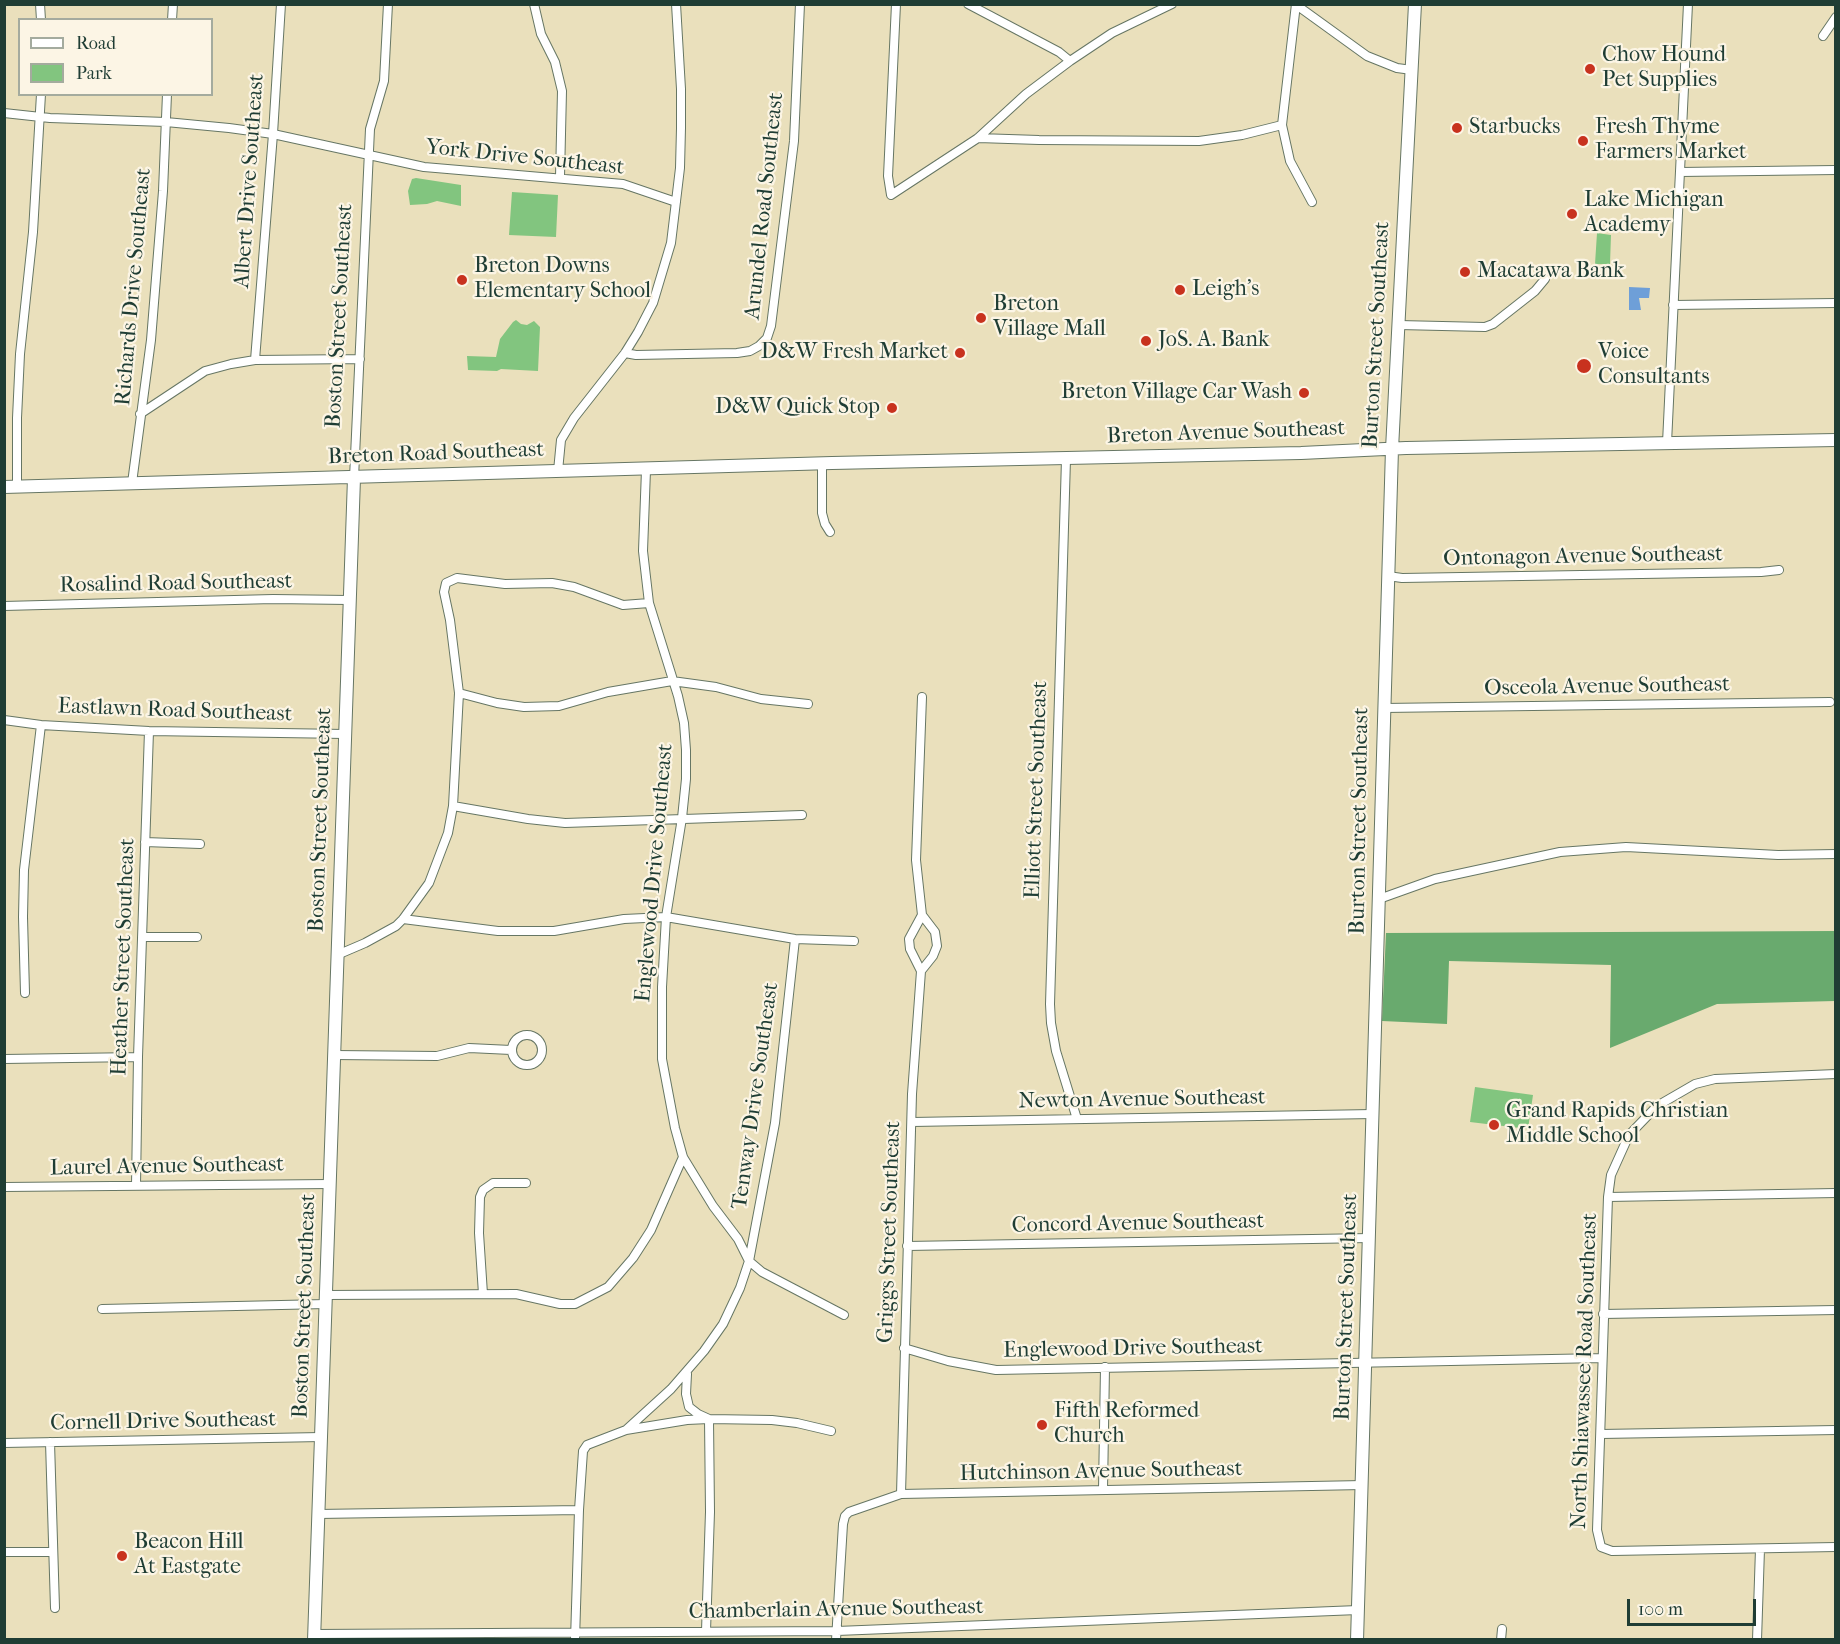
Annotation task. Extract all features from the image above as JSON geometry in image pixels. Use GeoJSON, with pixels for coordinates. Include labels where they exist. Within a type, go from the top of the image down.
{"type":"FeatureCollection","features":[{"type":"Feature","properties":{"kind":"main road","name":"Burton Street Southeast"},"geometry":{"type":"LineString","coordinates":[[1357,1640],[1392,449],[1415,4]]}},
{"type":"Feature","properties":{"kind":"main road","name":"Breton Avenue Southeast"},"geometry":{"type":"LineString","coordinates":[[869,463],[1392,449],[1836,441]]}},
{"type":"Feature","properties":{"kind":"main road","name":"Breton Road Southeast"},"geometry":{"type":"LineString","coordinates":[[11,487],[869,463]]}},
{"type":"Feature","properties":{"kind":"main road","name":"Boston Street Southeast"},"geometry":{"type":"LineString","coordinates":[[314,1636],[354,478]]}},
{"type":"Feature","properties":{"kind":"street","name":"Albert Drive Southeast"},"geometry":{"type":"LineString","coordinates":[[255,360],[281,4]]}},
{"type":"Feature","properties":{"kind":"street","name":"Boston Street Southeast"},"geometry":{"type":"LineString","coordinates":[[354,478],[370,129],[384,81],[388,4]]}},
{"type":"Feature","properties":{"kind":"street"},"geometry":{"type":"LineString","coordinates":[[534,4],[541,34],[555,62],[562,91],[560,177]]}},
{"type":"Feature","properties":{"kind":"street"},"geometry":{"type":"LineString","coordinates":[[558,471],[561,440],[574,418],[639,332],[663,273],[671,243],[680,168],[681,89],[675,4]]}},
{"type":"Feature","properties":{"kind":"street","name":"Arundel Road Southeast"},"geometry":{"type":"LineString","coordinates":[[625,353],[636,355],[750,351],[767,338],[771,326],[794,141],[800,4]]}},
{"type":"Feature","properties":{"kind":"street"},"geometry":{"type":"LineString","coordinates":[[896,4],[888,176],[891,195],[978,138],[1026,94],[1070,61],[1112,33],[1172,4]]}},
{"type":"Feature","properties":{"kind":"street"},"geometry":{"type":"LineString","coordinates":[[968,4],[1059,52],[1070,61]]}},
{"type":"Feature","properties":{"kind":"street"},"geometry":{"type":"LineString","coordinates":[[1667,443],[1688,4]]}},
{"type":"Feature","properties":{"kind":"street"},"geometry":{"type":"LineString","coordinates":[[1312,202],[1290,160],[1282,125],[1296,5],[1367,56],[1397,68],[1412,70]]}},
{"type":"Feature","properties":{"kind":"street"},"geometry":{"type":"LineString","coordinates":[[1822,36],[1836,17]]}},
{"type":"Feature","properties":{"kind":"street"},"geometry":{"type":"LineString","coordinates":[[11,487],[20,354],[33,232],[41,96]]}},
{"type":"Feature","properties":{"kind":"street","name":"Richards Drive Southeast"},"geometry":{"type":"LineString","coordinates":[[132,483],[151,340],[168,96]]}},
{"type":"Feature","properties":{"kind":"street","name":"York Drive Southeast"},"geometry":{"type":"LineString","coordinates":[[4,113],[40,117],[166,122],[273,134],[424,167],[623,184],[676,202]]}},
{"type":"Feature","properties":{"kind":"street"},"geometry":{"type":"LineString","coordinates":[[978,138],[1199,141],[1242,135],[1282,125]]}},
{"type":"Feature","properties":{"kind":"street"},"geometry":{"type":"LineString","coordinates":[[1680,172],[1836,170]]}},
{"type":"Feature","properties":{"kind":"street"},"geometry":{"type":"LineString","coordinates":[[1399,325],[1485,327],[1493,324],[1535,291],[1545,279]]}},
{"type":"Feature","properties":{"kind":"street"},"geometry":{"type":"LineString","coordinates":[[1673,306],[1836,303]]}},
{"type":"Feature","properties":{"kind":"street"},"geometry":{"type":"LineString","coordinates":[[140,414],[205,371],[255,360],[360,359]]}},
{"type":"Feature","properties":{"kind":"street","name":"Elliott Street Southeast"},"geometry":{"type":"LineString","coordinates":[[1066,459],[1050,1004],[1056,1051],[1077,1119]]}},
{"type":"Feature","properties":{"kind":"street"},"geometry":{"type":"LineString","coordinates":[[822,464],[822,513],[830,532]]}},
{"type":"Feature","properties":{"kind":"street","name":"Englewood Drive Southeast"},"geometry":{"type":"LineString","coordinates":[[646,470],[644,550],[649,603],[681,709],[686,736],[686,779],[666,917],[662,987],[662,1059],[671,1111],[683,1157],[713,1206],[738,1239],[749,1261],[762,1272],[844,1315]]}},
{"type":"Feature","properties":{"kind":"street","name":"Ontonagon Avenue Southeast"},"geometry":{"type":"LineString","coordinates":[[1388,576],[1402,578],[1761,573],[1779,570]]}},
{"type":"Feature","properties":{"kind":"street"},"geometry":{"type":"LineString","coordinates":[[338,955],[365,943],[404,919],[429,883],[448,832],[453,806],[459,693],[450,620],[444,592],[446,583],[457,578],[505,584],[552,583],[574,586],[624,605],[649,603]]}},
{"type":"Feature","properties":{"kind":"street","name":"Rosalind Road Southeast"},"geometry":{"type":"LineString","coordinates":[[4,606],[273,599],[349,600]]}},
{"type":"Feature","properties":{"kind":"street"},"geometry":{"type":"LineString","coordinates":[[459,693],[497,703],[525,707],[559,706],[608,692],[672,681],[716,687],[760,699],[808,704]]}},
{"type":"Feature","properties":{"kind":"street","name":"Griggs Street Southeast"},"geometry":{"type":"LineString","coordinates":[[921,697],[916,868],[922,915],[935,932],[937,946],[933,956],[921,971]]}},
{"type":"Feature","properties":{"kind":"street","name":"Osceola Avenue Southeast"},"geometry":{"type":"LineString","coordinates":[[1384,708],[1830,702]]}},
{"type":"Feature","properties":{"kind":"street","name":"Eastlawn Road Southeast"},"geometry":{"type":"LineString","coordinates":[[4,720],[41,725],[149,731],[345,734]]}},
{"type":"Feature","properties":{"kind":"street"},"geometry":{"type":"LineString","coordinates":[[25,993],[24,870],[41,725]]}},
{"type":"Feature","properties":{"kind":"street","name":"Heather Street Southeast"},"geometry":{"type":"LineString","coordinates":[[136,1185],[149,731]]}},
{"type":"Feature","properties":{"kind":"street"},"geometry":{"type":"LineString","coordinates":[[453,806],[564,823],[802,815]]}},
{"type":"Feature","properties":{"kind":"street"},"geometry":{"type":"LineString","coordinates":[[145,842],[200,844]]}},
{"type":"Feature","properties":{"kind":"street"},"geometry":{"type":"LineString","coordinates":[[1378,899],[1435,879],[1560,852],[1626,847],[1778,855],[1836,854]]}},
{"type":"Feature","properties":{"kind":"street","name":"Griggs Street Southeast"},"geometry":{"type":"LineString","coordinates":[[901,1494],[907,1246],[921,971],[910,949],[909,939],[922,915]]}},
{"type":"Feature","properties":{"kind":"street"},"geometry":{"type":"LineString","coordinates":[[404,919],[498,931],[554,931],[624,920],[666,917],[795,939],[854,941]]}},
{"type":"Feature","properties":{"kind":"street"},"geometry":{"type":"LineString","coordinates":[[142,937],[197,937]]}},
{"type":"Feature","properties":{"kind":"street","name":"Tenway Drive Southeast"},"geometry":{"type":"LineString","coordinates":[[626,1430],[687,1374],[723,1324],[735,1302],[749,1261],[775,1123],[795,939]]}},
{"type":"Feature","properties":{"kind":"street"},"geometry":{"type":"LineString","coordinates":[[334,1055],[437,1056],[469,1048],[511,1050]]}},
{"type":"Feature","properties":{"kind":"street"},"geometry":{"type":"LineString","coordinates":[[4,1059],[138,1057]]}},
{"type":"Feature","properties":{"kind":"street","name":"North Shiawassee Road Southeast"},"geometry":{"type":"LineString","coordinates":[[1760,1549],[1612,1551],[1605,1550],[1601,1546],[1597,1530],[1603,1314],[1611,1175],[1629,1135],[1657,1106],[1695,1084],[1715,1079],[1836,1074]]}},
{"type":"Feature","properties":{"kind":"street","name":"Newton Avenue Southeast"},"geometry":{"type":"LineString","coordinates":[[912,1122],[1373,1114]]}},
{"type":"Feature","properties":{"kind":"street"},"geometry":{"type":"LineString","coordinates":[[102,1309],[483,1294],[516,1294],[560,1304],[575,1304],[608,1287],[633,1258],[651,1230],[683,1157]]}},
{"type":"Feature","properties":{"kind":"street"},"geometry":{"type":"LineString","coordinates":[[483,1294],[479,1233],[480,1197],[483,1190],[493,1183],[526,1183]]}},
{"type":"Feature","properties":{"kind":"street","name":"Laurel Avenue Southeast"},"geometry":{"type":"LineString","coordinates":[[4,1187],[330,1184]]}},
{"type":"Feature","properties":{"kind":"street"},"geometry":{"type":"LineString","coordinates":[[1608,1197],[1836,1193]]}},
{"type":"Feature","properties":{"kind":"street","name":"Concord Avenue Southeast"},"geometry":{"type":"LineString","coordinates":[[907,1246],[1370,1238]]}},
{"type":"Feature","properties":{"kind":"street"},"geometry":{"type":"LineString","coordinates":[[1603,1314],[1836,1310]]}},
{"type":"Feature","properties":{"kind":"street","name":"Englewood Drive Southeast"},"geometry":{"type":"LineString","coordinates":[[904,1348],[948,1361],[996,1370],[1602,1358]]}},
{"type":"Feature","properties":{"kind":"street"},"geometry":{"type":"LineString","coordinates":[[1103,1490],[1105,1367]]}},
{"type":"Feature","properties":{"kind":"street"},"geometry":{"type":"LineString","coordinates":[[687,1374],[686,1394],[690,1407],[709,1419]]}},
{"type":"Feature","properties":{"kind":"street"},"geometry":{"type":"LineString","coordinates":[[706,1631],[710,1512],[709,1419]]}},
{"type":"Feature","properties":{"kind":"street"},"geometry":{"type":"LineString","coordinates":[[575,1636],[583,1451],[591,1442],[626,1430],[687,1420],[772,1420],[831,1431]]}},
{"type":"Feature","properties":{"kind":"street"},"geometry":{"type":"LineString","coordinates":[[1601,1434],[1836,1430]]}},
{"type":"Feature","properties":{"kind":"street","name":"Cornell Drive Southeast"},"geometry":{"type":"LineString","coordinates":[[4,1443],[321,1437]]}},
{"type":"Feature","properties":{"kind":"street"},"geometry":{"type":"LineString","coordinates":[[50,1442],[56,1608]]}},
{"type":"Feature","properties":{"kind":"street","name":"Hutchinson Avenue Southeast"},"geometry":{"type":"LineString","coordinates":[[836,1635],[845,1516],[849,1512],[901,1494],[1363,1485]]}},
{"type":"Feature","properties":{"kind":"street"},"geometry":{"type":"LineString","coordinates":[[318,1514],[579,1510]]}},
{"type":"Feature","properties":{"kind":"street"},"geometry":{"type":"LineString","coordinates":[[1757,1640],[1760,1549],[1836,1547]]}},
{"type":"Feature","properties":{"kind":"street"},"geometry":{"type":"LineString","coordinates":[[4,1552],[53,1552]]}},
{"type":"Feature","properties":{"kind":"street","name":"Chamberlain Avenue Southeast"},"geometry":{"type":"LineString","coordinates":[[314,1636],[575,1636],[706,1631],[836,1635],[1358,1610]]}},
{"type":"Feature","properties":{"kind":"street"},"geometry":{"type":"LineString","coordinates":[[1501,1640],[1502,1629]]}},
{"type":"Feature","properties":{"kind":"green space"},"geometry":{"type":"Polygon","coordinates":[[[412,179],[461,185],[461,206],[437,201],[410,205],[408,191],[412,179]]]}},
{"type":"Feature","properties":{"kind":"green space"},"geometry":{"type":"Polygon","coordinates":[[[512,192],[558,195],[556,237],[509,235],[512,192]]]}},
{"type":"Feature","properties":{"kind":"green space"},"geometry":{"type":"Polygon","coordinates":[[[1597,233],[1611,235],[1610,264],[1595,264],[1597,233]]]}},
{"type":"Feature","properties":{"kind":"green space"},"geometry":{"type":"Polygon","coordinates":[[[516,320],[527,325],[534,321],[540,327],[538,371],[468,370],[467,356],[496,357],[500,339],[516,320]]]}},
{"type":"Feature","properties":{"kind":"green space"},"geometry":{"type":"Polygon","coordinates":[[[1835,931],[1835,1001],[1717,1004],[1610,1048],[1611,965],[1449,961],[1447,1024],[1382,1021],[1386,933],[1835,931]]]}},
{"type":"Feature","properties":{"kind":"green space"},"geometry":{"type":"Polygon","coordinates":[[[1475,1087],[1533,1095],[1528,1129],[1470,1122],[1475,1087]]]}},
{"type":"Feature","properties":{"kind":"water"},"geometry":{"type":"Polygon","coordinates":[[[1629,287],[1650,288],[1649,298],[1639,298],[1641,310],[1629,310],[1629,287]]]}},
{"type":"Feature","properties":{"kind":"place","name":"Chow Hound Pet Supplies"},"geometry":{"type":"Point","coordinates":[1590,69]}},
{"type":"Feature","properties":{"kind":"place","name":"Starbucks"},"geometry":{"type":"Point","coordinates":[1457,128]}},
{"type":"Feature","properties":{"kind":"place","name":"Fresh Thyme Farmers Market"},"geometry":{"type":"Point","coordinates":[1583,141]}},
{"type":"Feature","properties":{"kind":"place","name":"Lake Michigan Academy"},"geometry":{"type":"Point","coordinates":[1572,214]}},
{"type":"Feature","properties":{"kind":"place","name":"Macatawa Bank"},"geometry":{"type":"Point","coordinates":[1465,272]}},
{"type":"Feature","properties":{"kind":"place","name":"Breton Downs Elementary School"},"geometry":{"type":"Point","coordinates":[462,280]}},
{"type":"Feature","properties":{"kind":"place","name":"Leigh's"},"geometry":{"type":"Point","coordinates":[1180,290]}},
{"type":"Feature","properties":{"kind":"place","name":"Breton Village Mall"},"geometry":{"type":"Point","coordinates":[981,318]}},
{"type":"Feature","properties":{"kind":"place","name":"JoS. A. Bank"},"geometry":{"type":"Point","coordinates":[1146,341]}},
{"type":"Feature","properties":{"kind":"place","name":"D&W Fresh Market"},"geometry":{"type":"Point","coordinates":[960,353]}},
{"type":"Feature","properties":{"kind":"place","name":"Voice Consultants"},"geometry":{"type":"Point","coordinates":[1584,366]}},
{"type":"Feature","properties":{"kind":"place","name":"Breton Village Car Wash"},"geometry":{"type":"Point","coordinates":[1304,393]}},
{"type":"Feature","properties":{"kind":"place","name":"D&W Quick Stop"},"geometry":{"type":"Point","coordinates":[892,408]}},
{"type":"Feature","properties":{"kind":"place","name":"Grand Rapids Christian Middle School"},"geometry":{"type":"Point","coordinates":[1494,1125]}},
{"type":"Feature","properties":{"kind":"place","name":"Fifth Reformed Church"},"geometry":{"type":"Point","coordinates":[1042,1425]}},
{"type":"Feature","properties":{"kind":"place","name":"Beacon Hill At Eastgate"},"geometry":{"type":"Point","coordinates":[122,1556]}}]}
